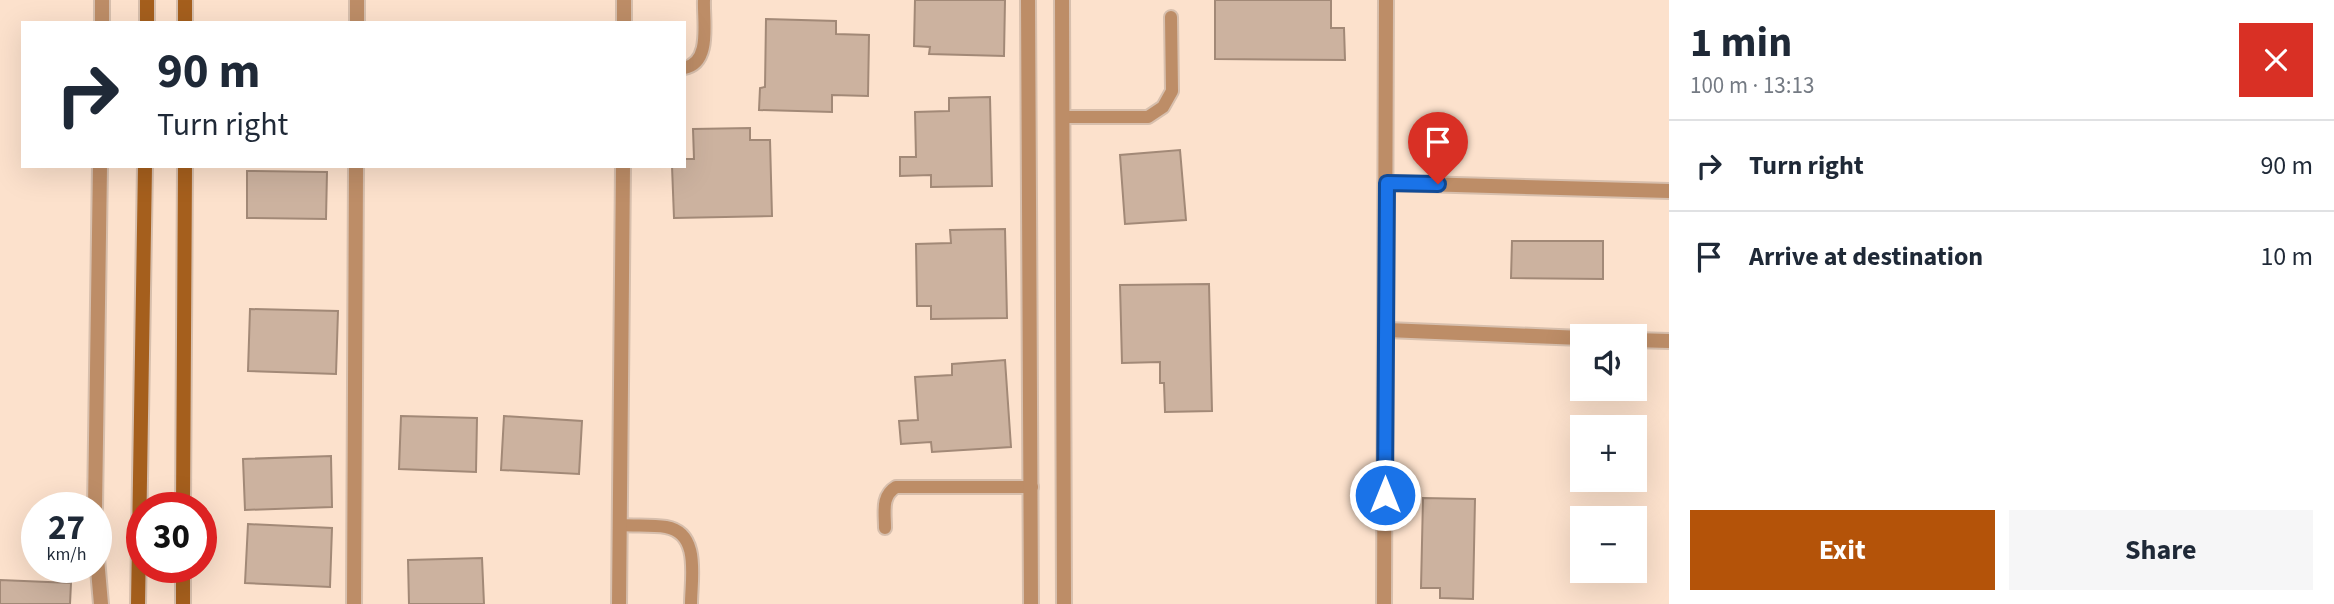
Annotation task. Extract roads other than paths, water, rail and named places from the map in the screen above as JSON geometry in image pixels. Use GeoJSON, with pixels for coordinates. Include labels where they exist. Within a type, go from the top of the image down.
{"type":"FeatureCollection","features":[{"type":"Feature","properties":{"kind":"main road"},"geometry":{"type":"LineString","coordinates":[[147,0],[147,21]]}},
{"type":"Feature","properties":{"kind":"main road"},"geometry":{"type":"LineString","coordinates":[[185,0],[185,21]]}},
{"type":"Feature","properties":{"kind":"main road"},"geometry":{"type":"LineString","coordinates":[[138,604],[145,168]]}},
{"type":"Feature","properties":{"kind":"main road"},"geometry":{"type":"LineString","coordinates":[[183,492],[184,168]]}},
{"type":"Feature","properties":{"kind":"main road"},"geometry":{"type":"LineString","coordinates":[[183,583],[183,604]]}},
{"type":"Feature","properties":{"kind":"street"},"geometry":{"type":"LineString","coordinates":[[102,0],[102,21]]}},
{"type":"Feature","properties":{"kind":"street"},"geometry":{"type":"LineString","coordinates":[[357,0],[357,21]]}},
{"type":"Feature","properties":{"kind":"street"},"geometry":{"type":"LineString","coordinates":[[624,0],[624,21]]}},
{"type":"Feature","properties":{"kind":"street"},"geometry":{"type":"LineString","coordinates":[[1028,0],[1031,604]]}},
{"type":"Feature","properties":{"kind":"street"},"geometry":{"type":"LineString","coordinates":[[1062,0],[1064,604]]}},
{"type":"Feature","properties":{"kind":"street"},"geometry":{"type":"LineString","coordinates":[[1384,604],[1387,330],[1385,0]]}},
{"type":"Feature","properties":{"kind":"street"},"geometry":{"type":"LineString","coordinates":[[95,492],[100,168]]}},
{"type":"Feature","properties":{"kind":"street"},"geometry":{"type":"LineString","coordinates":[[355,604],[356,168]]}},
{"type":"Feature","properties":{"kind":"street"},"geometry":{"type":"LineString","coordinates":[[619,604],[623,168]]}},
{"type":"Feature","properties":{"kind":"street"},"geometry":{"type":"LineString","coordinates":[[1387,183],[1669,191]]}},
{"type":"Feature","properties":{"kind":"street"},"geometry":{"type":"LineString","coordinates":[[1387,330],[1570,338]]}},
{"type":"Feature","properties":{"kind":"street"},"geometry":{"type":"LineString","coordinates":[[1647,340],[1669,341]]}},
{"type":"Feature","properties":{"kind":"street"},"geometry":{"type":"LineString","coordinates":[[99,583],[101,604]]}},
{"type":"Feature","properties":{"kind":"lane"},"geometry":{"type":"LineString","coordinates":[[686,67],[695,64],[702,54],[704,0]]}},
{"type":"Feature","properties":{"kind":"lane"},"geometry":{"type":"LineString","coordinates":[[1064,117],[1148,117],[1163,107],[1172,91],[1171,17]]}},
{"type":"Feature","properties":{"kind":"lane"},"geometry":{"type":"LineString","coordinates":[[885,528],[885,498],[889,491],[896,487],[1032,487]]}},
{"type":"Feature","properties":{"kind":"lane"},"geometry":{"type":"LineString","coordinates":[[621,525],[666,527],[684,538],[691,551],[691,604]]}}]}
